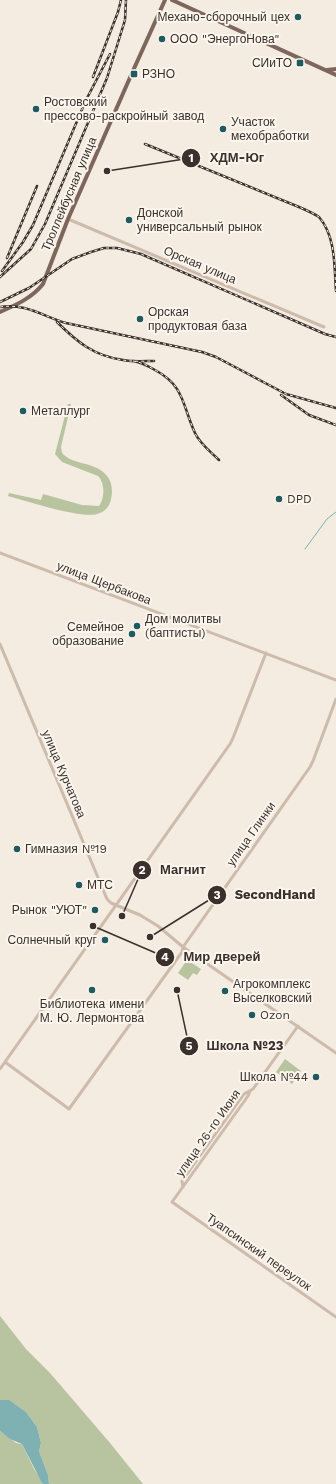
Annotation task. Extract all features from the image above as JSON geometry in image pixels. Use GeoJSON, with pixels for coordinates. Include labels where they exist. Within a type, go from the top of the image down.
{"type":"FeatureCollection","features":[{"type":"Feature","properties":{"kind":"main road","name":"Троллейбусная улица"},"geometry":{"type":"LineString","coordinates":[[0,312],[27,298],[43,284],[68,219],[165,0]]}},
{"type":"Feature","properties":{"kind":"main road"},"geometry":{"type":"LineString","coordinates":[[172,0],[336,75]]}},
{"type":"Feature","properties":{"kind":"main road"},"geometry":{"type":"LineString","coordinates":[[325,70],[336,69]]}},
{"type":"Feature","properties":{"kind":"street","name":"Орская улица"},"geometry":{"type":"LineString","coordinates":[[68,219],[324,327]]}},
{"type":"Feature","properties":{"kind":"street","name":"улица Щербакова"},"geometry":{"type":"LineString","coordinates":[[0,553],[336,680]]}},
{"type":"Feature","properties":{"kind":"street","name":"улица Курчатова"},"geometry":{"type":"LineString","coordinates":[[0,644],[107,899],[116,906]]}},
{"type":"Feature","properties":{"kind":"street"},"geometry":{"type":"LineString","coordinates":[[0,1069],[234,738],[266,653]]}},
{"type":"Feature","properties":{"kind":"street","name":"улица Глинки"},"geometry":{"type":"LineString","coordinates":[[5,1062],[69,1109],[173,964],[183,947],[314,761],[336,699]]}},
{"type":"Feature","properties":{"kind":"street"},"geometry":{"type":"LineString","coordinates":[[116,906],[140,915],[158,926],[183,947],[336,1053]]}},
{"type":"Feature","properties":{"kind":"street","name":"улица 26-го Июня"},"geometry":{"type":"LineString","coordinates":[[172,1202],[183,1187],[182,1181],[244,1094],[250,1091],[266,1072],[298,1026]]}},
{"type":"Feature","properties":{"kind":"street","name":"Туапсинский переулок"},"geometry":{"type":"LineString","coordinates":[[172,1202],[336,1317]]}},
{"type":"Feature","properties":{"kind":"green space"},"geometry":{"type":"Polygon","coordinates":[[[68,404],[71,404],[61,447],[62,453],[72,460],[102,471],[109,478],[112,487],[110,504],[105,510],[97,514],[89,515],[67,512],[8,496],[9,493],[41,500],[43,494],[82,505],[99,506],[101,503],[103,486],[98,476],[62,462],[55,454],[68,404]]]}},
{"type":"Feature","properties":{"kind":"green space"},"geometry":{"type":"Polygon","coordinates":[[[187,960],[201,969],[197,975],[193,973],[188,980],[178,973],[187,960]]]}},
{"type":"Feature","properties":{"kind":"green space"},"geometry":{"type":"Polygon","coordinates":[[[285,1059],[301,1071],[292,1084],[276,1072],[285,1059]]]}},
{"type":"Feature","properties":{"kind":"green space"},"geometry":{"type":"Polygon","coordinates":[[[0,1316],[26,1349],[50,1373],[143,1484],[49,1484],[48,1475],[39,1451],[41,1443],[37,1427],[26,1412],[12,1402],[0,1400],[0,1316]]]}},
{"type":"Feature","properties":{"kind":"green space"},"geometry":{"type":"Polygon","coordinates":[[[0,1431],[16,1443],[22,1444],[34,1469],[44,1484],[0,1484],[0,1431]]]}},
{"type":"Feature","properties":{"kind":"water"},"geometry":{"type":"Polygon","coordinates":[[[0,1400],[9,1400],[26,1412],[37,1427],[41,1443],[39,1451],[48,1475],[49,1484],[42,1483],[22,1444],[10,1439],[0,1431],[0,1400]]]}},
{"type":"Feature","properties":{"kind":"waterway"},"geometry":{"type":"LineString","coordinates":[[305,549],[327,519],[336,512]]}},
{"type":"Feature","properties":{"kind":"railway"},"geometry":{"type":"LineString","coordinates":[[93,77],[118,12],[121,0]]}},
{"type":"Feature","properties":{"kind":"railway"},"geometry":{"type":"LineString","coordinates":[[0,277],[31,249],[45,224],[107,78],[125,20],[126,0]]}},
{"type":"Feature","properties":{"kind":"railway"},"geometry":{"type":"LineString","coordinates":[[2,271],[23,242],[33,225],[86,100],[110,54]]}},
{"type":"Feature","properties":{"kind":"railway"},"geometry":{"type":"LineString","coordinates":[[145,144],[299,207],[319,217],[329,233],[333,252],[336,291]]}},
{"type":"Feature","properties":{"kind":"railway"},"geometry":{"type":"LineString","coordinates":[[7,258],[37,186]]}},
{"type":"Feature","properties":{"kind":"railway"},"geometry":{"type":"LineString","coordinates":[[0,302],[29,288],[72,259],[104,248],[117,248],[141,254],[325,334],[336,337]]}},
{"type":"Feature","properties":{"kind":"railway"},"geometry":{"type":"LineString","coordinates":[[0,307],[9,306],[26,308],[66,323],[202,352],[216,357],[286,394],[336,408]]}},
{"type":"Feature","properties":{"kind":"railway"},"geometry":{"type":"LineString","coordinates":[[57,322],[79,342],[103,355],[127,361],[154,361]]}},
{"type":"Feature","properties":{"kind":"railway"},"geometry":{"type":"LineString","coordinates":[[133,361],[142,363],[165,376],[172,383],[181,397],[197,437],[219,460]]}},
{"type":"Feature","properties":{"kind":"railway"},"geometry":{"type":"LineString","coordinates":[[281,395],[309,415],[336,425]]}},
{"type":"Feature","properties":{"kind":"place","name":"Механо-сборочный цех"},"geometry":{"type":"Point","coordinates":[298,17]}},
{"type":"Feature","properties":{"kind":"place","name":"ООО \"ЭнергоНова\""},"geometry":{"type":"Point","coordinates":[162,39]}},
{"type":"Feature","properties":{"kind":"place","name":"СИиТО"},"geometry":{"type":"Point","coordinates":[300,63]}},
{"type":"Feature","properties":{"kind":"place","name":"РЗНО"},"geometry":{"type":"Point","coordinates":[134,74]}},
{"type":"Feature","properties":{"kind":"place","name":"Ростовский прессово-раскройный завод"},"geometry":{"type":"Point","coordinates":[36,109]}},
{"type":"Feature","properties":{"kind":"place","name":"Участок мехобработки"},"geometry":{"type":"Point","coordinates":[223,129]}},
{"type":"Feature","properties":{"kind":"place","name":"ХДМ-Юг"},"geometry":{"type":"Point","coordinates":[107,171]}},
{"type":"Feature","properties":{"kind":"place","name":"Донской универсальный рынок"},"geometry":{"type":"Point","coordinates":[129,220]}},
{"type":"Feature","properties":{"kind":"place","name":"Орская продуктовая база"},"geometry":{"type":"Point","coordinates":[140,319]}},
{"type":"Feature","properties":{"kind":"place","name":"Металлург"},"geometry":{"type":"Point","coordinates":[23,411]}},
{"type":"Feature","properties":{"kind":"place","name":"DPD"},"geometry":{"type":"Point","coordinates":[279,499]}},
{"type":"Feature","properties":{"kind":"place","name":"Дом молитвы (баптисты)"},"geometry":{"type":"Point","coordinates":[137,626]}},
{"type":"Feature","properties":{"kind":"place","name":"Семейное образование"},"geometry":{"type":"Point","coordinates":[132,634]}},
{"type":"Feature","properties":{"kind":"place","name":"Гимназия №19"},"geometry":{"type":"Point","coordinates":[17,849]}},
{"type":"Feature","properties":{"kind":"place","name":"МТС"},"geometry":{"type":"Point","coordinates":[79,885]}},
{"type":"Feature","properties":{"kind":"place","name":"Рынок \"УЮТ\""},"geometry":{"type":"Point","coordinates":[95,910]}},
{"type":"Feature","properties":{"kind":"place","name":"Магнит"},"geometry":{"type":"Point","coordinates":[122,916]}},
{"type":"Feature","properties":{"kind":"place","name":"Мир дверей"},"geometry":{"type":"Point","coordinates":[93,926]}},
{"type":"Feature","properties":{"kind":"place","name":"SecondHand"},"geometry":{"type":"Point","coordinates":[150,937]}},
{"type":"Feature","properties":{"kind":"place","name":"Солнечный круг"},"geometry":{"type":"Point","coordinates":[105,940]}},
{"type":"Feature","properties":{"kind":"place","name":"Библиотека имени М. Ю. Лермонтова"},"geometry":{"type":"Point","coordinates":[92,990]}},
{"type":"Feature","properties":{"kind":"place","name":"Школа №23"},"geometry":{"type":"Point","coordinates":[177,990]}},
{"type":"Feature","properties":{"kind":"place","name":"Агрокомплекс Выселковский"},"geometry":{"type":"Point","coordinates":[225,991]}},
{"type":"Feature","properties":{"kind":"place","name":"Ozon"},"geometry":{"type":"Point","coordinates":[252,1015]}},
{"type":"Feature","properties":{"kind":"place","name":"Школа №44"},"geometry":{"type":"Point","coordinates":[316,1077]}}]}
